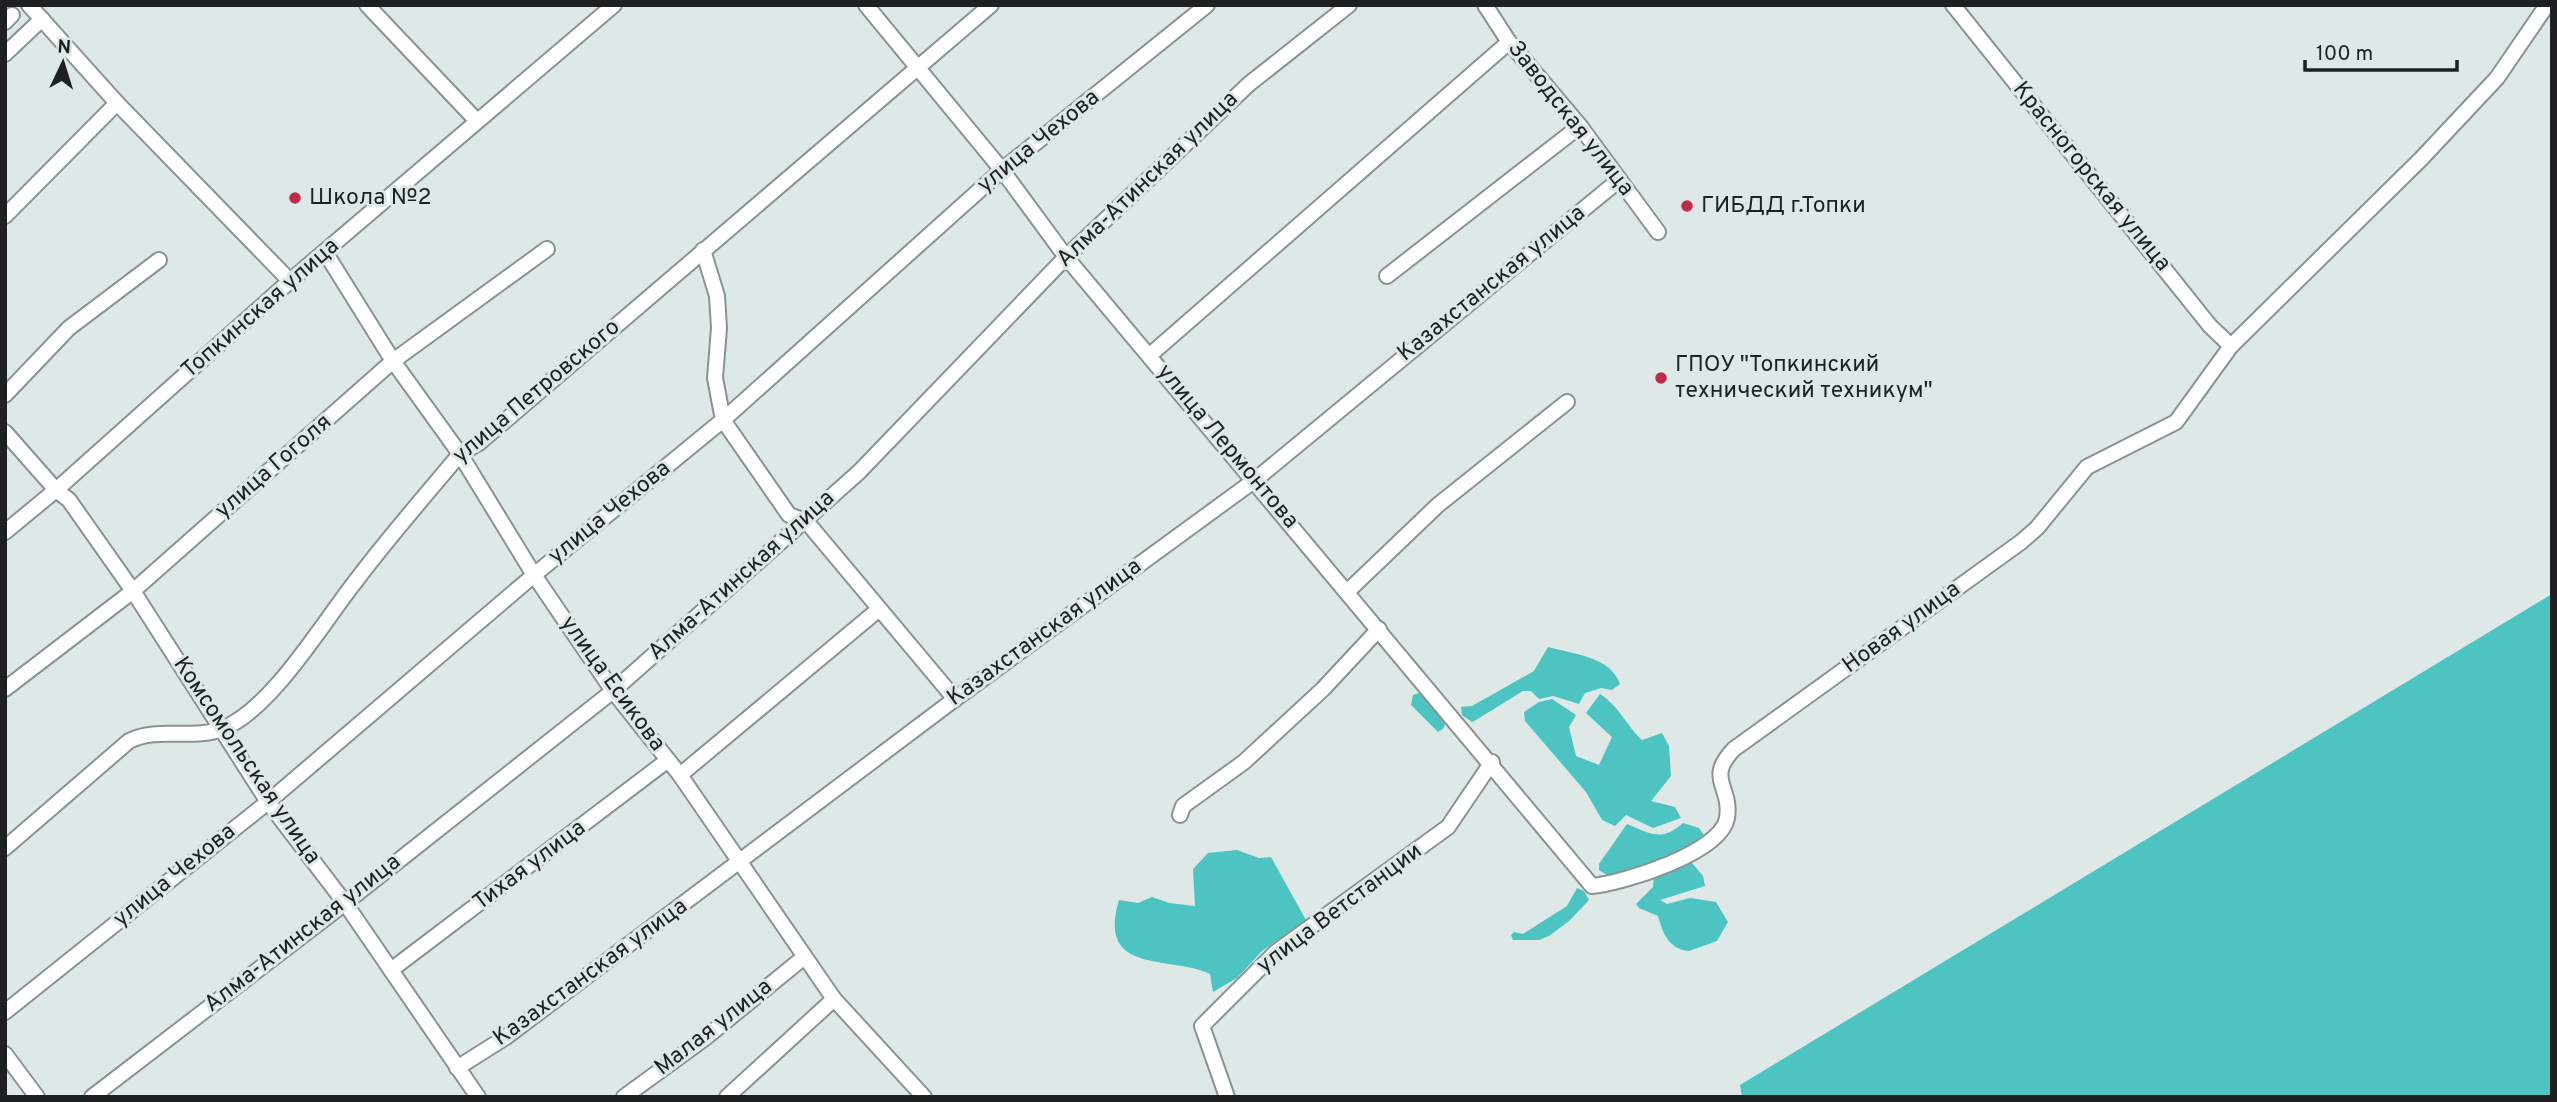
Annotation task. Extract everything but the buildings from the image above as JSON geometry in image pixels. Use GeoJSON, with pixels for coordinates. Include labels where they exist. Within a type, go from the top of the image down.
{"type":"FeatureCollection","features":[{"type":"Feature","properties":{"kind":"street"},"geometry":{"type":"LineString","coordinates":[[29,5],[117,103],[290,281]]}},
{"type":"Feature","properties":{"kind":"street"},"geometry":{"type":"LineString","coordinates":[[367,5],[476,120]]}},
{"type":"Feature","properties":{"kind":"street","name":"Топкинская улица"},"geometry":{"type":"LineString","coordinates":[[5,531],[56,490],[290,281],[476,120],[614,5]]}},
{"type":"Feature","properties":{"kind":"street","name":"улица Лермонтова"},"geometry":{"type":"LineString","coordinates":[[866,5],[1002,170],[1066,257],[1492,762],[1592,886]]}},
{"type":"Feature","properties":{"kind":"street","name":"улица Петровского"},"geometry":{"type":"LineString","coordinates":[[5,848],[129,741],[144,733],[222,729],[255,708],[460,453],[479,443],[991,5]]}},
{"type":"Feature","properties":{"kind":"street","name":"улица Чехова"},"geometry":{"type":"LineString","coordinates":[[5,1012],[268,802],[534,575],[723,420],[1002,170],[1207,5]]}},
{"type":"Feature","properties":{"kind":"street","name":"Алма-Атинская улица"},"geometry":{"type":"LineString","coordinates":[[92,1097],[345,904],[613,691],[859,472],[1066,257],[1249,84],[1349,5]]}},
{"type":"Feature","properties":{"kind":"street","name":"Заводская улица"},"geometry":{"type":"LineString","coordinates":[[1485,5],[1509,43],[1580,126],[1658,232]]}},
{"type":"Feature","properties":{"kind":"street","name":"Красногорская улица"},"geometry":{"type":"LineString","coordinates":[[1953,5],[2210,326],[2231,346]]}},
{"type":"Feature","properties":{"kind":"street"},"geometry":{"type":"LineString","coordinates":[[2231,346],[2415,164],[2497,78],[2546,5]]}},
{"type":"Feature","properties":{"kind":"street"},"geometry":{"type":"LineString","coordinates":[[5,54],[43,19]]}},
{"type":"Feature","properties":{"kind":"street"},"geometry":{"type":"LineString","coordinates":[[1150,355],[1509,43]]}},
{"type":"Feature","properties":{"kind":"street"},"geometry":{"type":"LineString","coordinates":[[5,216],[117,103]]}},
{"type":"Feature","properties":{"kind":"street"},"geometry":{"type":"LineString","coordinates":[[1388,276],[1580,126]]}},
{"type":"Feature","properties":{"kind":"street","name":"Казахстанская улица"},"geometry":{"type":"LineString","coordinates":[[457,1068],[506,1037],[955,699],[1255,480],[1619,180]]}},
{"type":"Feature","properties":{"kind":"street","name":"улица Гоголя"},"geometry":{"type":"LineString","coordinates":[[5,689],[133,591],[393,361],[547,249]]}},
{"type":"Feature","properties":{"kind":"street"},"geometry":{"type":"LineString","coordinates":[[703,250],[717,296],[719,328],[715,378],[723,420],[789,515],[806,521],[955,699]]}},
{"type":"Feature","properties":{"kind":"street","name":"улица Есикова"},"geometry":{"type":"LineString","coordinates":[[324,252],[393,361],[460,453],[534,575],[613,691],[680,775],[803,958],[834,999],[924,1097]]}},
{"type":"Feature","properties":{"kind":"street"},"geometry":{"type":"LineString","coordinates":[[5,395],[69,328],[159,260]]}},
{"type":"Feature","properties":{"kind":"street","name":"Новая улица"},"geometry":{"type":"LineString","coordinates":[[1592,886],[1625,882],[1696,850],[1718,834],[1728,815],[1719,775],[1721,762],[1734,749],[2021,542],[2037,528],[2087,467],[2176,422],[2231,346]]}},
{"type":"Feature","properties":{"kind":"street"},"geometry":{"type":"LineString","coordinates":[[1347,592],[1438,505],[1567,402]]}},
{"type":"Feature","properties":{"kind":"street","name":"Комсомольская улица"},"geometry":{"type":"LineString","coordinates":[[5,432],[56,490],[69,500],[133,591],[268,802],[345,904],[478,1097]]}},
{"type":"Feature","properties":{"kind":"street"},"geometry":{"type":"LineString","coordinates":[[680,775],[878,610]]}},
{"type":"Feature","properties":{"kind":"street"},"geometry":{"type":"LineString","coordinates":[[1180,815],[1183,806],[1244,762],[1323,689],[1379,629]]}},
{"type":"Feature","properties":{"kind":"street","name":"Тихая улица"},"geometry":{"type":"LineString","coordinates":[[391,970],[668,760]]}},
{"type":"Feature","properties":{"kind":"street","name":"улица Ветстанции"},"geometry":{"type":"LineString","coordinates":[[1227,1097],[1202,1026],[1276,952],[1448,827],[1492,762]]}},
{"type":"Feature","properties":{"kind":"street","name":"Малая улица"},"geometry":{"type":"LineString","coordinates":[[624,1097],[705,1038],[803,958]]}},
{"type":"Feature","properties":{"kind":"street"},"geometry":{"type":"LineString","coordinates":[[727,1097],[834,999]]}},
{"type":"Feature","properties":{"kind":"street"},"geometry":{"type":"LineString","coordinates":[[5,1054],[37,1097]]}},
{"type":"Feature","properties":{"kind":"shaded area"},"geometry":{"type":"Polygon","coordinates":[[[2552,594],[2552,1097],[1742,1097],[1740,1085],[2552,594]]]}},
{"type":"Feature","properties":{"kind":"shaded area"},"geometry":{"type":"Polygon","coordinates":[[[1548,647],[1600,662],[1609,668],[1620,684],[1612,690],[1601,688],[1585,693],[1579,704],[1553,696],[1539,699],[1531,691],[1523,691],[1472,722],[1462,715],[1461,707],[1472,706],[1534,671],[1548,647]]]}},
{"type":"Feature","properties":{"kind":"shaded area"},"geometry":{"type":"Polygon","coordinates":[[[1419,693],[1445,722],[1444,728],[1438,732],[1411,705],[1413,695],[1419,693]]]}},
{"type":"Feature","properties":{"kind":"shaded area"},"geometry":{"type":"Polygon","coordinates":[[[1600,694],[1612,704],[1642,740],[1662,733],[1669,746],[1671,776],[1651,801],[1675,807],[1681,818],[1653,828],[1626,815],[1615,826],[1602,820],[1586,792],[1525,721],[1524,712],[1539,702],[1552,699],[1576,715],[1569,727],[1576,756],[1599,765],[1612,737],[1586,713],[1600,694]]]}},
{"type":"Feature","properties":{"kind":"shaded area"},"geometry":{"type":"Polygon","coordinates":[[[1683,823],[1699,828],[1704,835],[1683,850],[1645,866],[1607,875],[1599,870],[1599,864],[1627,824],[1650,833],[1662,834],[1669,833],[1683,823]]]}},
{"type":"Feature","properties":{"kind":"shaded area"},"geometry":{"type":"Polygon","coordinates":[[[1237,850],[1259,858],[1271,857],[1306,920],[1262,951],[1237,978],[1213,992],[1210,974],[1194,968],[1141,958],[1127,952],[1118,941],[1115,924],[1119,900],[1138,903],[1152,897],[1169,903],[1195,906],[1193,869],[1208,853],[1237,850]]]}},
{"type":"Feature","properties":{"kind":"shaded area"},"geometry":{"type":"Polygon","coordinates":[[[1692,863],[1703,876],[1705,886],[1660,900],[1667,904],[1690,898],[1716,902],[1728,922],[1717,941],[1689,951],[1672,944],[1658,916],[1636,904],[1653,887],[1654,876],[1692,863]]]}},
{"type":"Feature","properties":{"kind":"shaded area"},"geometry":{"type":"Polygon","coordinates":[[[1577,888],[1584,891],[1589,900],[1569,921],[1539,940],[1513,940],[1511,935],[1514,932],[1523,934],[1567,906],[1577,888]]]}},
{"type":"Feature","properties":{"kind":"place","name":"Школа №2"},"geometry":{"type":"Point","coordinates":[295,198]}},
{"type":"Feature","properties":{"kind":"place","name":"ГИБДД г.Топки"},"geometry":{"type":"Point","coordinates":[1687,206]}},
{"type":"Feature","properties":{"kind":"place","name":"ГПОУ \"Топкинский технический техникум\""},"geometry":{"type":"Point","coordinates":[1661,378]}}]}
